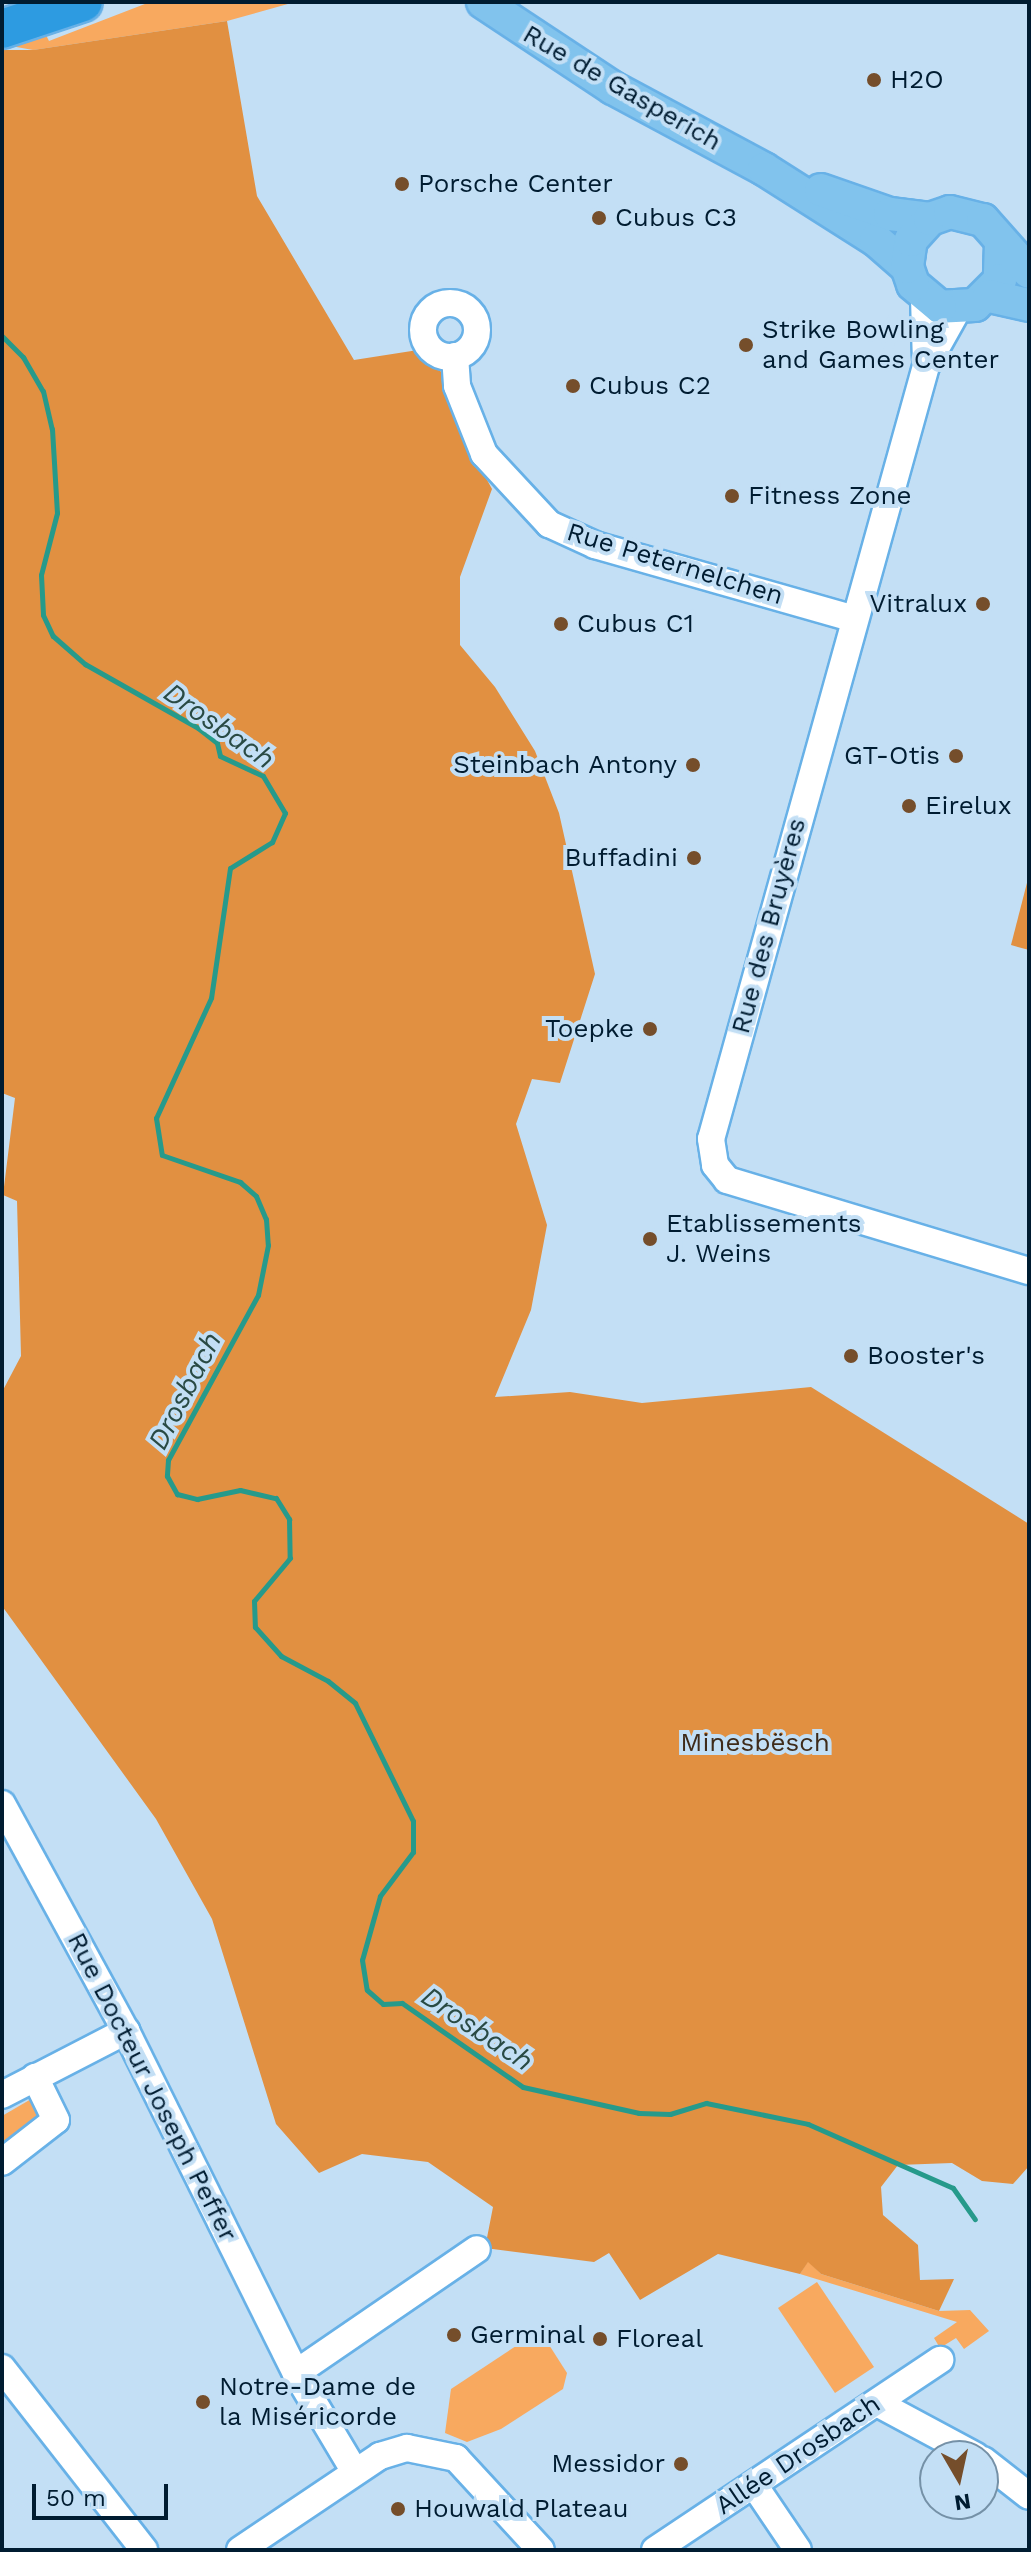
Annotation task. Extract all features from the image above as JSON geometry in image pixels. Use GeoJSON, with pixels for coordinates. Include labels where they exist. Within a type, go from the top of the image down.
{"type":"FeatureCollection","features":[{"type":"Feature","properties":{"kind":"highway"},"geometry":{"type":"LineString","coordinates":[[2,29],[83,2]]}},
{"type":"Feature","properties":{"kind":"main road","name":"Rue de Gasperich"},"geometry":{"type":"LineString","coordinates":[[483,2],[613,88],[764,169],[876,240],[907,267]]}},
{"type":"Feature","properties":{"kind":"main road","name":"Rue de Gasperich"},"geometry":{"type":"LineString","coordinates":[[764,169],[890,214],[930,219]]}},
{"type":"Feature","properties":{"kind":"main road"},"geometry":{"type":"LineString","coordinates":[[1001,243],[1000,280],[989,296],[958,309],[924,298],[907,267],[911,240],[930,219],[950,212],[971,214],[993,229],[1001,243],[1029,272]]}},
{"type":"Feature","properties":{"kind":"main road"},"geometry":{"type":"LineString","coordinates":[[989,296],[1029,305]]}},
{"type":"Feature","properties":{"kind":"street"},"geometry":{"type":"LineString","coordinates":[[924,298],[926,366]]}},
{"type":"Feature","properties":{"kind":"street"},"geometry":{"type":"LineString","coordinates":[[926,366],[958,309]]}},
{"type":"Feature","properties":{"kind":"street","name":"Rue Peternelchen"},"geometry":{"type":"LineString","coordinates":[[455,356],[457,386],[484,454],[549,524],[595,545],[854,619]]}},
{"type":"Feature","properties":{"kind":"street","name":"Rue des Bruyères"},"geometry":{"type":"LineString","coordinates":[[926,366],[711,1139],[715,1165],[727,1180],[764,1195],[1029,1271]]}},
{"type":"Feature","properties":{"kind":"street","name":"Rue Docteur Joseph Peffer"},"geometry":{"type":"LineString","coordinates":[[2,1804],[126,2031],[296,2373],[355,2472]]}},
{"type":"Feature","properties":{"kind":"street"},"geometry":{"type":"LineString","coordinates":[[2,2095],[126,2031]]}},
{"type":"Feature","properties":{"kind":"street"},"geometry":{"type":"LineString","coordinates":[[2,2162],[56,2120],[35,2077]]}},
{"type":"Feature","properties":{"kind":"street"},"geometry":{"type":"LineString","coordinates":[[296,2373],[477,2249]]}},
{"type":"Feature","properties":{"kind":"street","name":"Allée Drosbach"},"geometry":{"type":"LineString","coordinates":[[655,2550],[940,2360]]}},
{"type":"Feature","properties":{"kind":"street"},"geometry":{"type":"LineString","coordinates":[[2,2368],[141,2549]]}},
{"type":"Feature","properties":{"kind":"street"},"geometry":{"type":"LineString","coordinates":[[877,2403],[946,2440]]}},
{"type":"Feature","properties":{"kind":"street"},"geometry":{"type":"LineString","coordinates":[[240,2550],[380,2456],[407,2448],[456,2458],[541,2550]]}},
{"type":"Feature","properties":{"kind":"street"},"geometry":{"type":"LineString","coordinates":[[999,2473],[1029,2496]]}},
{"type":"Feature","properties":{"kind":"street"},"geometry":{"type":"LineString","coordinates":[[754,2485],[798,2550]]}},
{"type":"Feature","properties":{"kind":"shaded area"},"geometry":{"type":"Polygon","coordinates":[[[150,2],[295,2],[227,21],[33,50],[11,46],[45,33],[49,41],[150,2]]]}},
{"type":"Feature","properties":{"kind":"shaded area"},"geometry":{"type":"Polygon","coordinates":[[[38,2095],[44,2111],[40,2121],[2,2147],[2,2116],[38,2095]]]}},
{"type":"Feature","properties":{"kind":"shaded area"},"geometry":{"type":"Polygon","coordinates":[[[808,2261],[821,2274],[939,2311],[970,2310],[989,2331],[964,2349],[956,2338],[940,2348],[934,2338],[957,2322],[800,2274],[808,2261]]]}},
{"type":"Feature","properties":{"kind":"shaded area"},"geometry":{"type":"Polygon","coordinates":[[[817,2282],[874,2367],[835,2393],[778,2308],[817,2282]]]}},
{"type":"Feature","properties":{"kind":"shaded area"},"geometry":{"type":"Polygon","coordinates":[[[531,2336],[544,2337],[567,2373],[563,2389],[501,2429],[467,2442],[445,2433],[451,2389],[531,2336]]]}},
{"type":"Feature","properties":{"kind":"green space","name":"Minesbësch"},"geometry":{"type":"Polygon","coordinates":[[[227,21],[257,196],[354,360],[418,350],[440,369],[455,421],[492,489],[460,577],[460,645],[495,687],[535,751],[559,813],[595,974],[560,1083],[532,1079],[516,1124],[547,1225],[531,1310],[495,1397],[570,1392],[642,1403],[811,1387],[1029,1524],[1029,2166],[1013,2184],[982,2181],[952,2163],[898,2165],[881,2187],[883,2215],[918,2245],[920,2280],[954,2279],[939,2311],[821,2274],[808,2262],[800,2274],[718,2254],[640,2300],[609,2253],[594,2262],[485,2248],[493,2207],[428,2162],[362,2154],[319,2173],[276,2124],[212,1919],[156,1819],[2,1606],[2,1392],[21,1356],[17,1201],[3,1195],[15,1098],[2,1093],[2,50],[33,50],[227,21]]]}},
{"type":"Feature","properties":{"kind":"green space"},"geometry":{"type":"Polygon","coordinates":[[[1029,875],[1029,950],[1011,945],[1029,875]]]}},
{"type":"Feature","properties":{"kind":"waterway","name":"Drosbach"},"geometry":{"type":"LineString","coordinates":[[2,336],[23,357],[43,391],[52,429],[57,513],[41,575],[43,615],[53,636],[85,664],[198,728],[217,743],[220,756],[263,776],[285,813],[272,842],[230,868],[211,998],[156,1118],[162,1155],[240,1182],[256,1196],[266,1219],[268,1245],[258,1295],[168,1460],[167,1476],[177,1494],[197,1499],[240,1490],[276,1498],[289,1519],[290,1558],[254,1601],[255,1627],[281,1656],[328,1681],[355,1703],[413,1821],[413,1852],[380,1896],[362,1960],[367,1990],[383,2004],[402,2003],[523,2087],[639,2113],[670,2114],[706,2103],[808,2124],[953,2188],[975,2219]]}},
{"type":"Feature","properties":{"kind":"place","name":"H2O"},"geometry":{"type":"Point","coordinates":[874,80]}},
{"type":"Feature","properties":{"kind":"place","name":"Porsche Center"},"geometry":{"type":"Point","coordinates":[402,184]}},
{"type":"Feature","properties":{"kind":"place","name":"Cubus C3"},"geometry":{"type":"Point","coordinates":[599,218]}},
{"type":"Feature","properties":{"kind":"place","name":"Strike Bowling and Games Center"},"geometry":{"type":"Point","coordinates":[746,345]}},
{"type":"Feature","properties":{"kind":"place","name":"Cubus C2"},"geometry":{"type":"Point","coordinates":[573,386]}},
{"type":"Feature","properties":{"kind":"place","name":"Fitness Zone"},"geometry":{"type":"Point","coordinates":[732,496]}},
{"type":"Feature","properties":{"kind":"place","name":"Vitralux"},"geometry":{"type":"Point","coordinates":[983,604]}},
{"type":"Feature","properties":{"kind":"place","name":"Cubus C1"},"geometry":{"type":"Point","coordinates":[561,624]}},
{"type":"Feature","properties":{"kind":"place","name":"GT-Otis"},"geometry":{"type":"Point","coordinates":[956,756]}},
{"type":"Feature","properties":{"kind":"place","name":"Steinbach Antony"},"geometry":{"type":"Point","coordinates":[693,765]}},
{"type":"Feature","properties":{"kind":"place","name":"Eirelux"},"geometry":{"type":"Point","coordinates":[909,806]}},
{"type":"Feature","properties":{"kind":"place","name":"Buffadini"},"geometry":{"type":"Point","coordinates":[694,858]}},
{"type":"Feature","properties":{"kind":"place","name":"Toepke"},"geometry":{"type":"Point","coordinates":[650,1029]}},
{"type":"Feature","properties":{"kind":"place","name":"Etablissements J. Weins"},"geometry":{"type":"Point","coordinates":[650,1239]}},
{"type":"Feature","properties":{"kind":"place","name":"Booster's"},"geometry":{"type":"Point","coordinates":[851,1356]}},
{"type":"Feature","properties":{"kind":"place","name":"Germinal"},"geometry":{"type":"Point","coordinates":[454,2335]}},
{"type":"Feature","properties":{"kind":"place","name":"Floreal"},"geometry":{"type":"Point","coordinates":[600,2339]}},
{"type":"Feature","properties":{"kind":"place","name":"Notre-Dame de la Miséricorde"},"geometry":{"type":"Point","coordinates":[203,2402]}},
{"type":"Feature","properties":{"kind":"place","name":"Messidor"},"geometry":{"type":"Point","coordinates":[681,2464]}},
{"type":"Feature","properties":{"kind":"place","name":"Houwald Plateau"},"geometry":{"type":"Point","coordinates":[398,2509]}}]}
